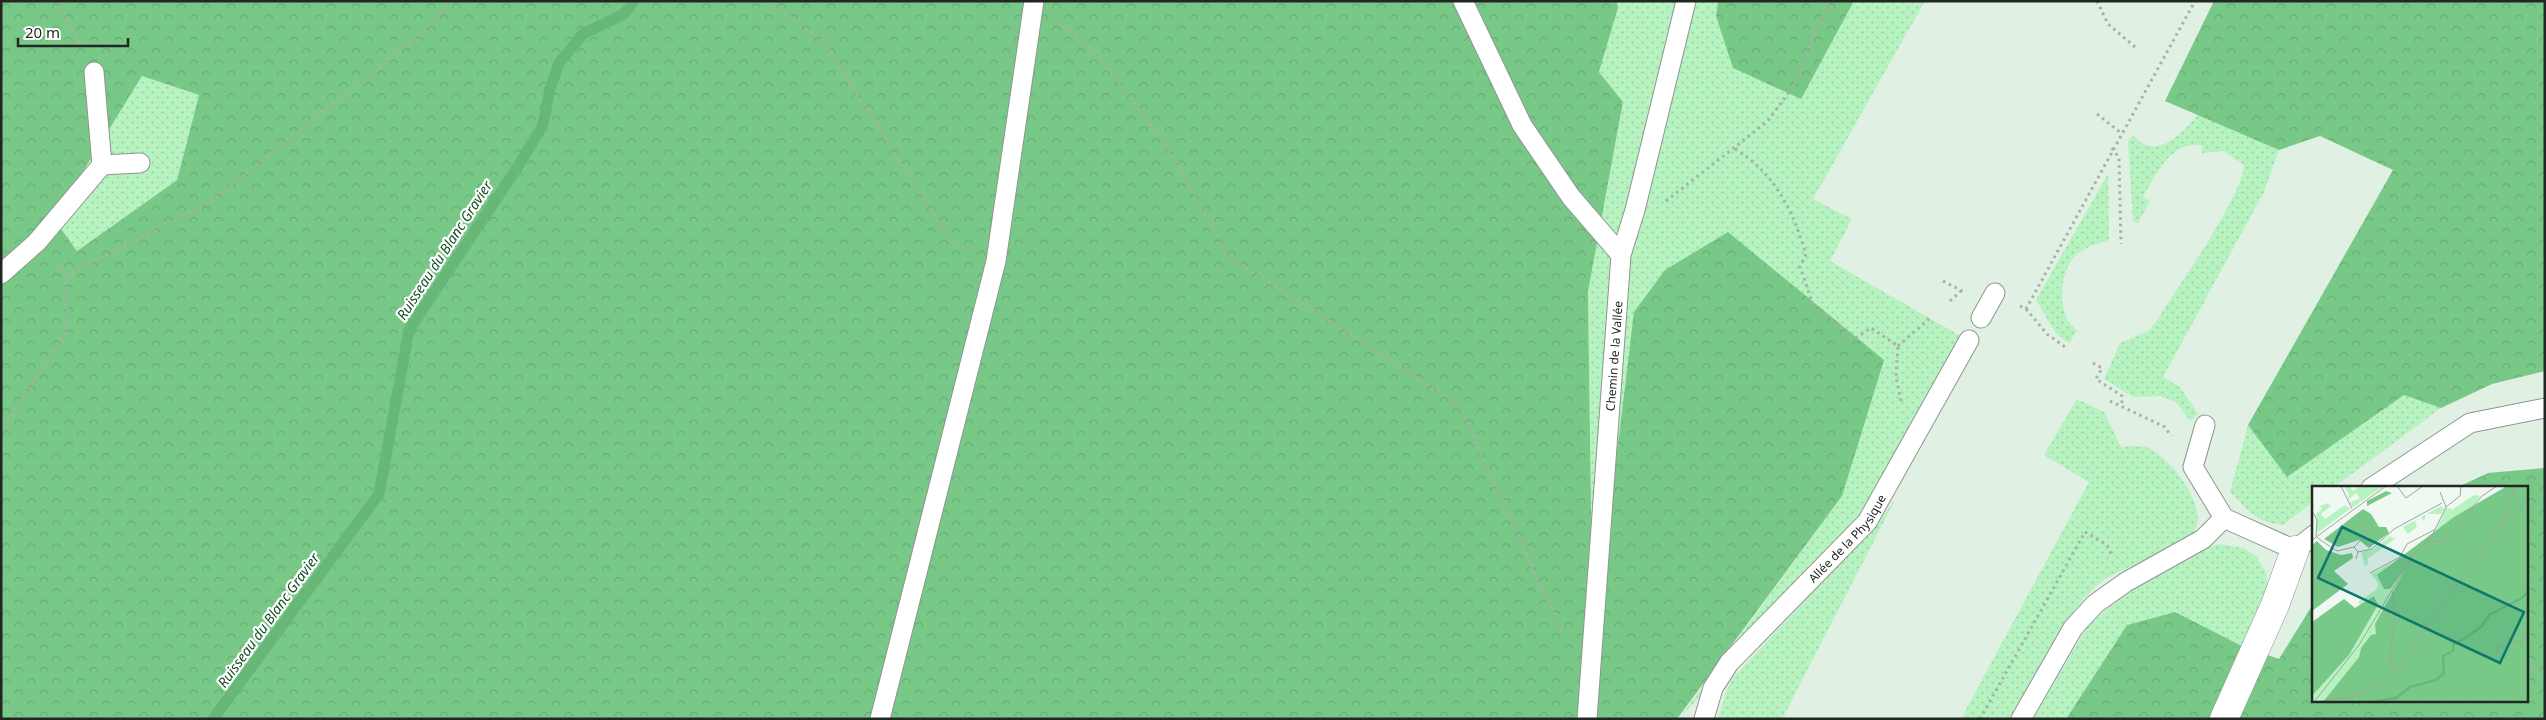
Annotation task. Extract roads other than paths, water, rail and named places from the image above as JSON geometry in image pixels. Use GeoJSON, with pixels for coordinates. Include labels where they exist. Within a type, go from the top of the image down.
{"type":"FeatureCollection","features":[{"type":"Feature","properties":{"kind":"street"},"geometry":{"type":"LineString","coordinates":[[2224,719],[2304,543]]}},
{"type":"Feature","properties":{"kind":"lane"},"geometry":{"type":"LineString","coordinates":[[880,719],[996,261],[1034,1]]}},
{"type":"Feature","properties":{"kind":"lane"},"geometry":{"type":"LineString","coordinates":[[1463,1],[1495,73],[1522,125],[1571,197],[1620,255]]}},
{"type":"Feature","properties":{"kind":"lane","name":"Chemin de la Vallée"},"geometry":{"type":"LineString","coordinates":[[1587,719],[1593,658],[1620,255],[1635,210],[1686,1]]}},
{"type":"Feature","properties":{"kind":"lane"},"geometry":{"type":"LineString","coordinates":[[1,274],[37,242],[102,165],[94,72]]}},
{"type":"Feature","properties":{"kind":"lane"},"geometry":{"type":"LineString","coordinates":[[102,165],[140,163]]}},
{"type":"Feature","properties":{"kind":"lane"},"geometry":{"type":"LineString","coordinates":[[1981,318],[1996,293]]}},
{"type":"Feature","properties":{"kind":"lane","name":"Allée de la Physique"},"geometry":{"type":"LineString","coordinates":[[1704,719],[1713,688],[1729,664],[1867,522],[1969,340]]}},
{"type":"Feature","properties":{"kind":"lane"},"geometry":{"type":"LineString","coordinates":[[2374,486],[2470,423],[2545,408]]}},
{"type":"Feature","properties":{"kind":"lane"},"geometry":{"type":"LineString","coordinates":[[2205,426],[2193,467],[2224,518],[2304,543]]}},
{"type":"Feature","properties":{"kind":"lane"},"geometry":{"type":"LineString","coordinates":[[2022,719],[2074,628],[2096,604],[2126,582],[2203,539],[2224,518]]}},
{"type":"Feature","properties":{"kind":"waterway","name":"Ruisseau du Blanc Gravier"},"geometry":{"type":"LineString","coordinates":[[213,719],[379,494],[409,330],[517,168],[543,125],[550,89],[559,63],[583,34],[624,14],[634,1]]}}]}
